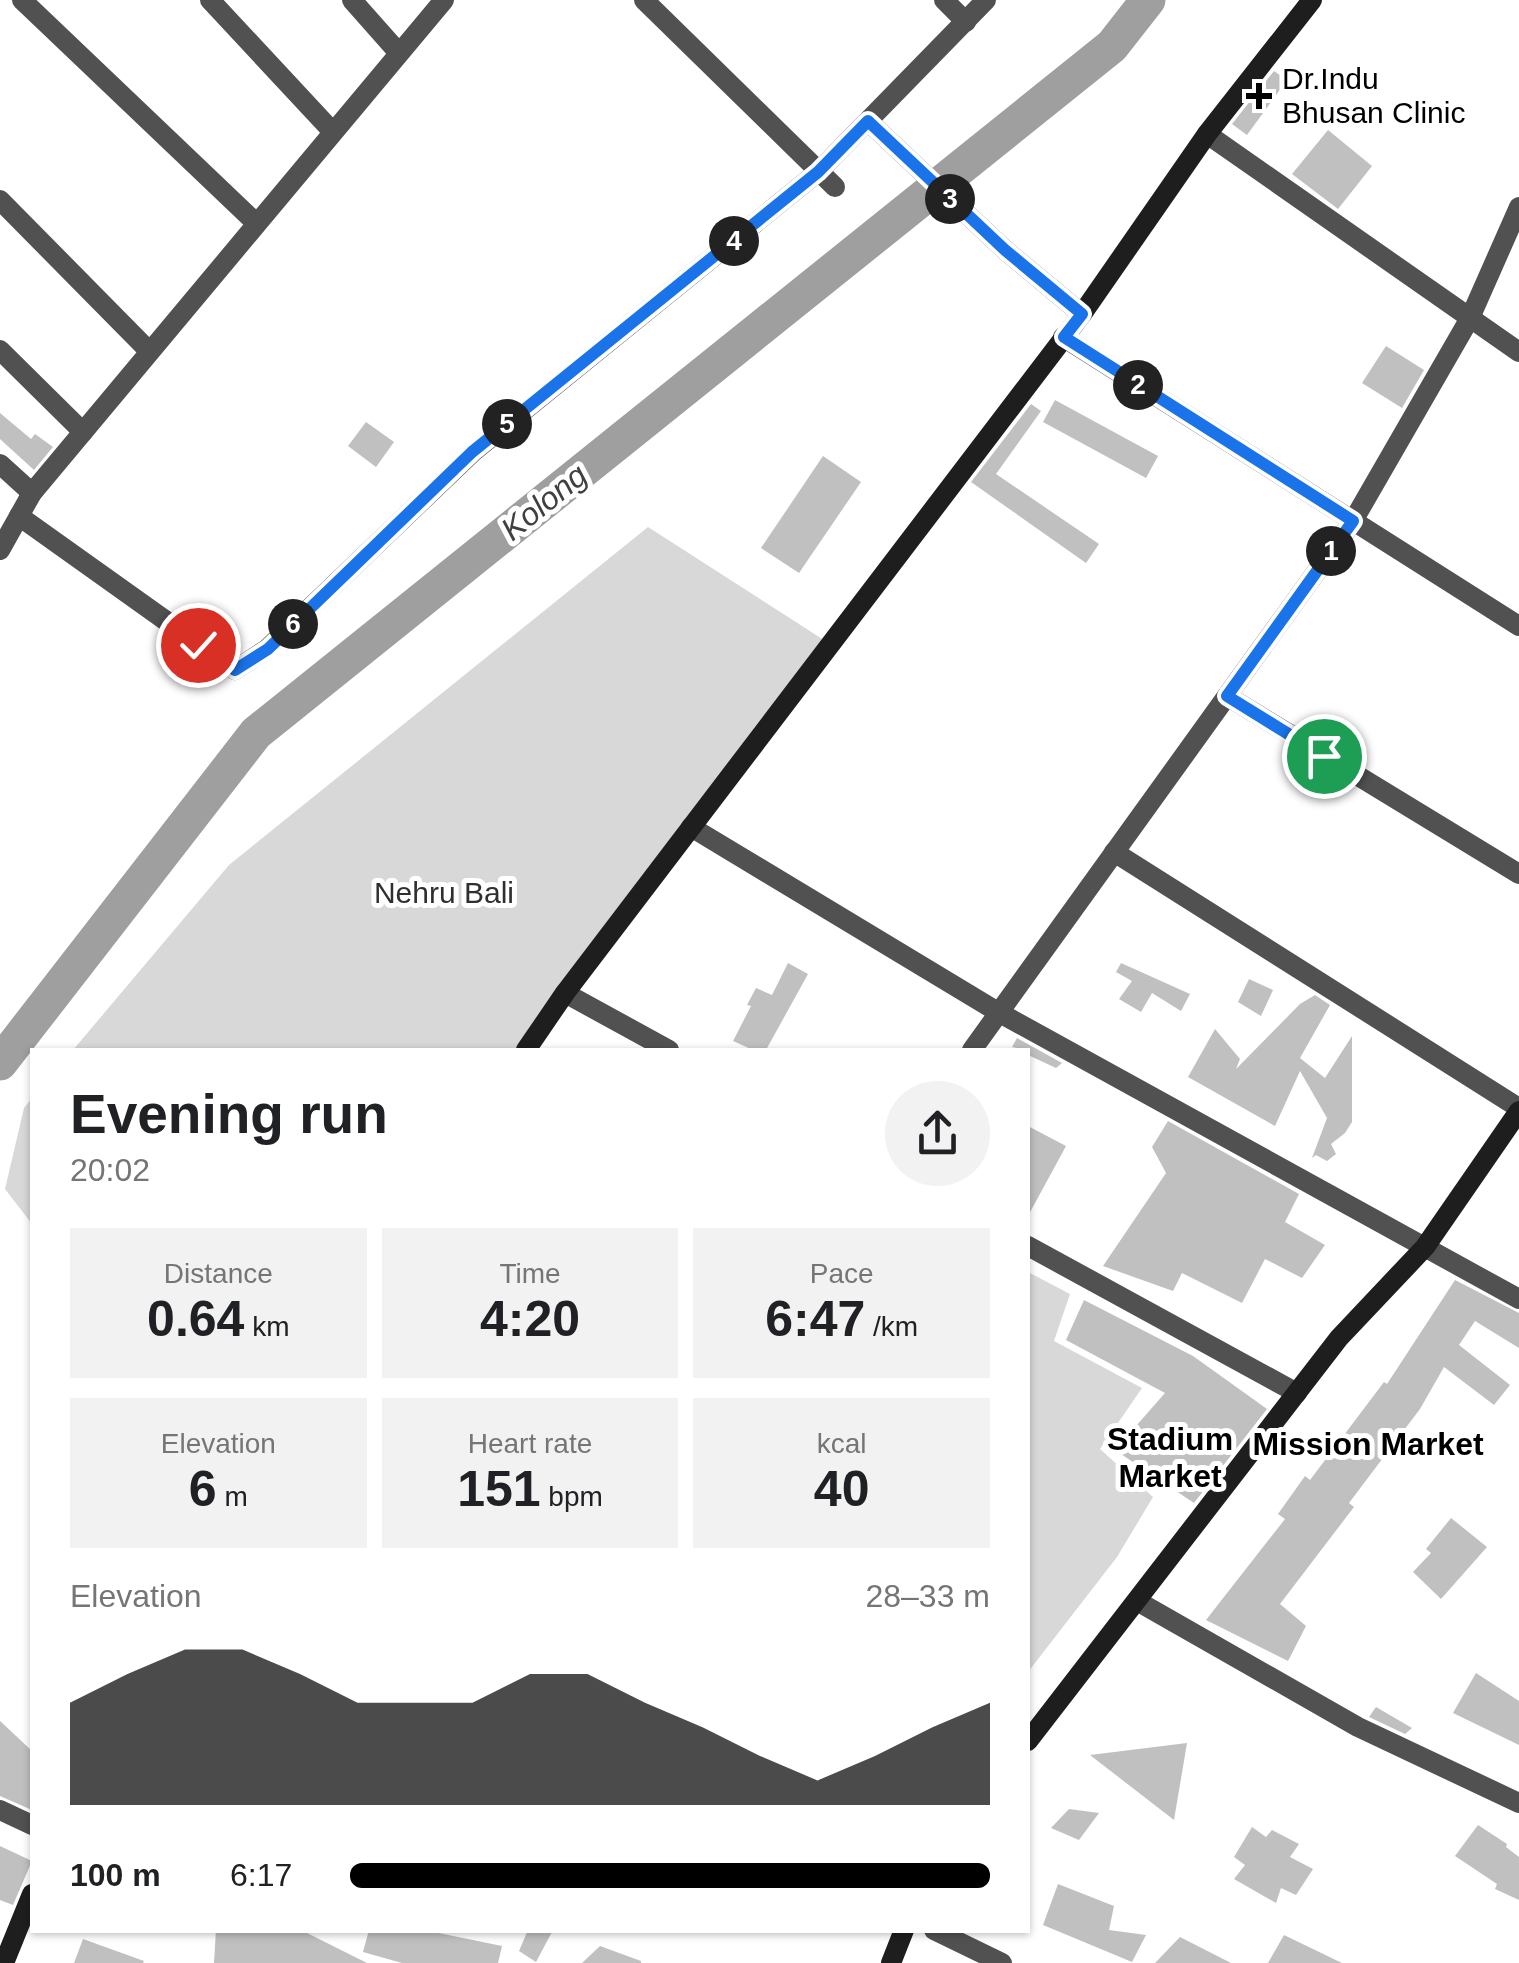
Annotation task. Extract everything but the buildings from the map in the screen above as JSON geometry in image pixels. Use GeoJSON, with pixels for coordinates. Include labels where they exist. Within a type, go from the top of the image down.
{"type":"FeatureCollection","features":[{"type":"Feature","properties":{"kind":"street"},"geometry":{"type":"LineString","coordinates":[[22,0],[256,223]]}},
{"type":"Feature","properties":{"kind":"street"},"geometry":{"type":"LineString","coordinates":[[210,0],[332,131]]}},
{"type":"Feature","properties":{"kind":"street"},"geometry":{"type":"LineString","coordinates":[[352,0],[398,52]]}},
{"type":"Feature","properties":{"kind":"street"},"geometry":{"type":"LineString","coordinates":[[0,550],[32,493],[444,0]]}},
{"type":"Feature","properties":{"kind":"street"},"geometry":{"type":"LineString","coordinates":[[644,0],[835,188]]}},
{"type":"Feature","properties":{"kind":"street"},"geometry":{"type":"LineString","coordinates":[[944,0],[966,22]]}},
{"type":"Feature","properties":{"kind":"street"},"geometry":{"type":"LineString","coordinates":[[19,516],[235,670],[268,649],[472,452],[818,172],[986,0]]}},
{"type":"Feature","properties":{"kind":"street"},"geometry":{"type":"LineString","coordinates":[[527,1048],[564,993],[1082,314],[1207,134],[1312,0]]}},
{"type":"Feature","properties":{"kind":"street"},"geometry":{"type":"LineString","coordinates":[[868,121],[990,237],[1082,314]]}},
{"type":"Feature","properties":{"kind":"street"},"geometry":{"type":"LineString","coordinates":[[1207,134],[1519,352]]}},
{"type":"Feature","properties":{"kind":"street"},"geometry":{"type":"LineString","coordinates":[[0,200],[149,352]]}},
{"type":"Feature","properties":{"kind":"street"},"geometry":{"type":"LineString","coordinates":[[973,1048],[1353,521],[1470,318],[1519,206]]}},
{"type":"Feature","properties":{"kind":"street"},"geometry":{"type":"LineString","coordinates":[[1064,337],[1519,626]]}},
{"type":"Feature","properties":{"kind":"street"},"geometry":{"type":"LineString","coordinates":[[0,350],[82,432]]}},
{"type":"Feature","properties":{"kind":"street"},"geometry":{"type":"LineString","coordinates":[[0,464],[32,493]]}},
{"type":"Feature","properties":{"kind":"street"},"geometry":{"type":"LineString","coordinates":[[1227,696],[1519,874]]}},
{"type":"Feature","properties":{"kind":"street"},"geometry":{"type":"LineString","coordinates":[[691,828],[998,1012],[1519,1299]]}},
{"type":"Feature","properties":{"kind":"street"},"geometry":{"type":"LineString","coordinates":[[1030,1738],[1339,1338],[1426,1247],[1519,1109],[1114,852]]}},
{"type":"Feature","properties":{"kind":"street"},"geometry":{"type":"LineString","coordinates":[[564,993],[664,1048]]}},
{"type":"Feature","properties":{"kind":"street"},"geometry":{"type":"LineString","coordinates":[[1030,1247],[1297,1393]]}},
{"type":"Feature","properties":{"kind":"street"},"geometry":{"type":"LineString","coordinates":[[1137,1600],[1358,1727],[1519,1803]]}},
{"type":"Feature","properties":{"kind":"street"},"geometry":{"type":"LineString","coordinates":[[0,1810],[30,1824]]}},
{"type":"Feature","properties":{"kind":"street"},"geometry":{"type":"LineString","coordinates":[[4,1963],[30,1899]]}},
{"type":"Feature","properties":{"kind":"street"},"geometry":{"type":"LineString","coordinates":[[891,1963],[903,1933]]}},
{"type":"Feature","properties":{"kind":"street"},"geometry":{"type":"LineString","coordinates":[[940,1933],[1002,1963]]}},
{"type":"Feature","properties":{"kind":"green space","name":"Nehru Bali"},"geometry":{"type":"Polygon","coordinates":[[[648,527],[830,644],[527,1048],[75,1048],[229,865],[648,527]]]}},
{"type":"Feature","properties":{"kind":"green space"},"geometry":{"type":"Polygon","coordinates":[[[30,1100],[30,1221],[5,1189],[24,1108],[30,1100]]]}},
{"type":"Feature","properties":{"kind":"green space"},"geometry":{"type":"Polygon","coordinates":[[[1030,1273],[1070,1294],[1054,1341],[1142,1388],[1100,1449],[1153,1497],[1117,1557],[1030,1669],[1030,1273]]]}},
{"type":"Feature","properties":{"kind":"waterway","name":"Kolong"},"geometry":{"type":"LineString","coordinates":[[0,1063],[256,733],[1112,46],[1148,0]]}},
{"type":"Feature","properties":{"kind":"place","name":"Dr.Indu Bhusan Clinic"},"geometry":{"type":"Point","coordinates":[1259,96]}},
{"type":"Feature","properties":{"kind":"district","name":"Mission Market"},"geometry":{"type":"Point","coordinates":[1368,1444]}},
{"type":"Feature","properties":{"kind":"district","name":"Stadium Market"},"geometry":{"type":"Point","coordinates":[1170,1458]}},
{"type":"Feature","properties":{"kind":"route"},"geometry":{"type":"LineString","coordinates":[[198,645],[235,670],[268,649],[472,452],[818,172],[868,121],[1005,250],[1082,314],[1064,337],[1353,521],[1227,696],[1324,756]]}}]}
